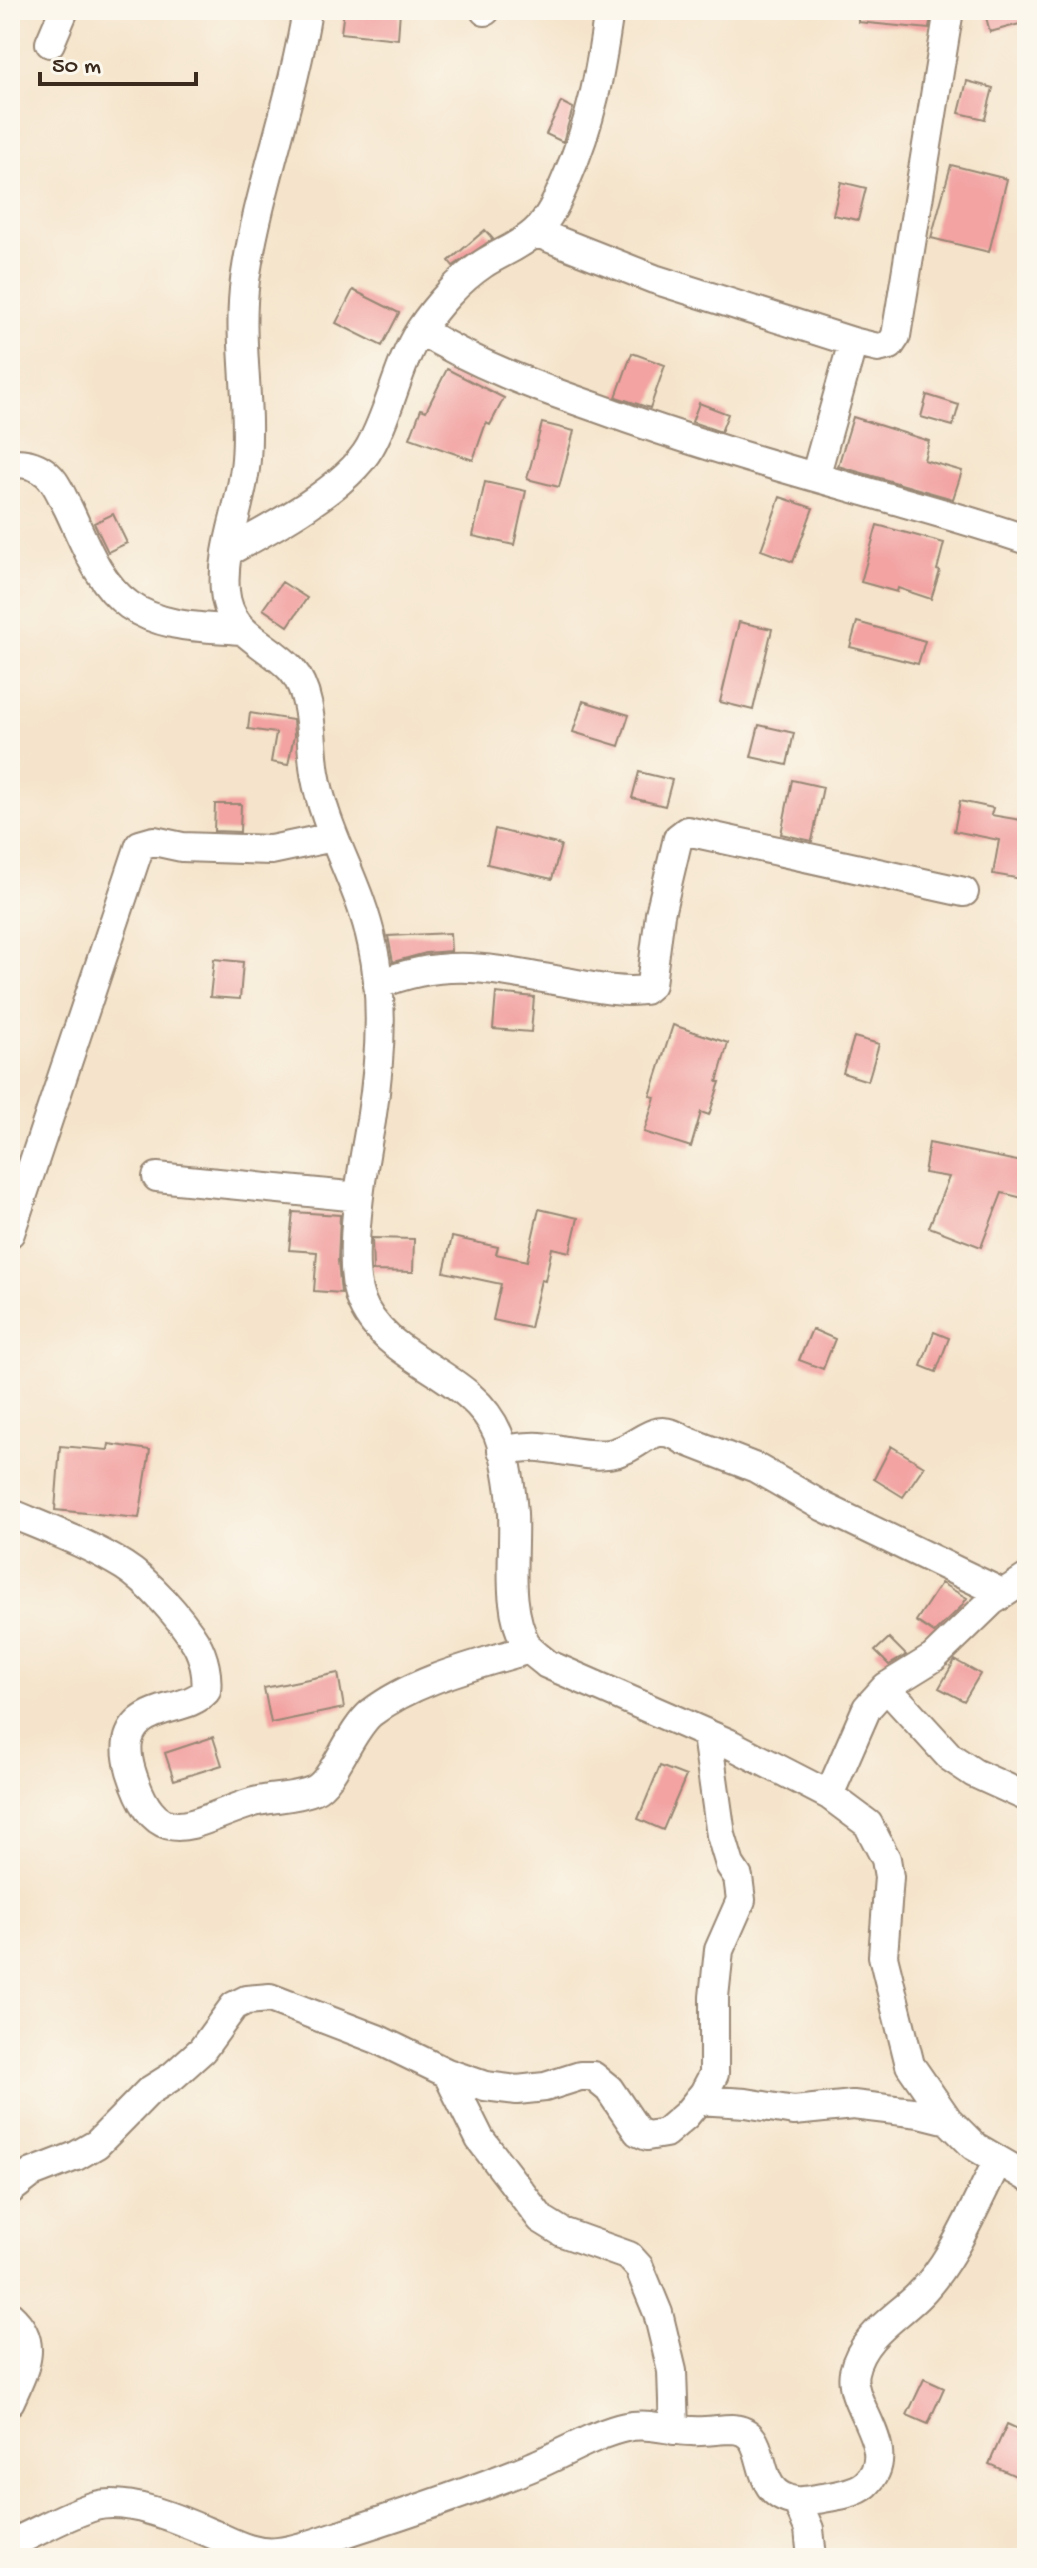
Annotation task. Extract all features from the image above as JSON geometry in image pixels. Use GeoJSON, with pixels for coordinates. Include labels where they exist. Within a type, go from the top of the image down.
{"type":"FeatureCollection","features":[{"type":"Feature","properties":{"kind":"street"},"geometry":{"type":"LineString","coordinates":[[50,43],[64,10]]}},
{"type":"Feature","properties":{"kind":"street"},"geometry":{"type":"LineString","coordinates":[[307,10],[300,53],[245,282],[246,460],[224,576],[225,597],[232,617],[241,630],[293,670],[299,681],[306,705],[315,778],[372,943],[380,1029],[372,1116],[359,1197],[356,1276],[360,1298],[387,1338],[455,1382],[478,1403],[497,1432],[507,1467],[513,1514],[514,1591],[520,1628],[529,1649],[547,1664],[707,1735],[829,1795],[868,1824],[886,1859],[889,1877],[883,1956],[910,2065],[948,2120],[974,2146],[1027,2177]]}},
{"type":"Feature","properties":{"kind":"street"},"geometry":{"type":"LineString","coordinates":[[229,551],[279,524],[356,466],[369,449],[402,364],[420,330],[460,282],[535,232],[556,205],[592,111],[609,10]]}},
{"type":"Feature","properties":{"kind":"street"},"geometry":{"type":"LineString","coordinates":[[535,232],[654,279],[853,342],[883,347],[892,343],[896,336],[949,10]]}},
{"type":"Feature","properties":{"kind":"street"},"geometry":{"type":"LineString","coordinates":[[420,330],[473,358],[559,395],[640,423],[815,477],[971,520],[1027,540]]}},
{"type":"Feature","properties":{"kind":"street"},"geometry":{"type":"LineString","coordinates":[[815,477],[853,342]]}},
{"type":"Feature","properties":{"kind":"street"},"geometry":{"type":"LineString","coordinates":[[10,463],[38,468],[54,480],[98,568],[128,604],[154,619],[241,630]]}},
{"type":"Feature","properties":{"kind":"street"},"geometry":{"type":"LineString","coordinates":[[378,985],[405,973],[467,966],[608,989],[644,990],[651,984],[660,914],[678,838],[687,831],[964,892]]}},
{"type":"Feature","properties":{"kind":"street"},"geometry":{"type":"LineString","coordinates":[[10,1233],[140,845],[154,841],[182,847],[271,850],[333,837]]}},
{"type":"Feature","properties":{"kind":"street"},"geometry":{"type":"LineString","coordinates":[[157,1177],[359,1197]]}},
{"type":"Feature","properties":{"kind":"street"},"geometry":{"type":"LineString","coordinates":[[502,1450],[536,1446],[610,1454],[633,1445],[653,1432],[675,1434],[756,1468],[824,1507],[1002,1593]]}},
{"type":"Feature","properties":{"kind":"street"},"geometry":{"type":"LineString","coordinates":[[10,1513],[91,1548],[126,1567],[147,1585],[196,1642],[202,1655],[206,1691],[190,1702],[141,1721],[128,1737],[126,1753],[133,1776],[147,1807],[168,1826],[178,1827],[255,1802],[318,1789],[353,1733],[370,1714],[394,1698],[437,1679],[529,1649]]}},
{"type":"Feature","properties":{"kind":"street"},"geometry":{"type":"LineString","coordinates":[[829,1795],[867,1708],[886,1687],[933,1658],[1002,1593],[1027,1578]]}},
{"type":"Feature","properties":{"kind":"street"},"geometry":{"type":"LineString","coordinates":[[886,1687],[950,1757],[974,1773],[1027,1797]]}},
{"type":"Feature","properties":{"kind":"street"},"geometry":{"type":"LineString","coordinates":[[10,2190],[32,2173],[76,2156],[97,2144],[149,2091],[173,2076],[202,2050],[226,2015],[246,2000],[270,1998],[377,2039],[447,2073],[485,2086],[517,2090],[593,2076],[609,2089],[638,2132],[647,2136],[665,2133],[686,2115],[714,2074],[714,1997],[719,1950],[741,1900],[738,1877],[730,1865],[721,1835],[707,1735]]}},
{"type":"Feature","properties":{"kind":"street"},"geometry":{"type":"LineString","coordinates":[[447,2073],[480,2139],[541,2219],[562,2232],[629,2256],[639,2267],[658,2313],[672,2371],[674,2430]]}},
{"type":"Feature","properties":{"kind":"street"},"geometry":{"type":"LineString","coordinates":[[698,2100],[746,2103],[794,2111],[853,2105],[920,2113],[948,2120]]}},
{"type":"Feature","properties":{"kind":"street"},"geometry":{"type":"LineString","coordinates":[[10,2544],[75,2513],[119,2503],[199,2528],[253,2551],[277,2552],[417,2509],[529,2468],[615,2430],[643,2426],[674,2430],[733,2429],[751,2436],[757,2444],[763,2476],[772,2488],[797,2501],[855,2491],[874,2474],[877,2461],[876,2435],[854,2378],[861,2354],[874,2335],[917,2297],[939,2271],[998,2161]]}},
{"type":"Feature","properties":{"kind":"street"},"geometry":{"type":"LineString","coordinates":[[10,2316],[24,2332],[28,2350],[10,2401]]}},
{"type":"Feature","properties":{"kind":"street"},"geometry":{"type":"LineString","coordinates":[[797,2501],[809,2529],[812,2558]]}},
{"type":"Feature","properties":{"kind":"building"},"geometry":{"type":"Polygon","coordinates":[[[344,10],[400,10],[398,39],[341,33],[344,10]]]}},
{"type":"Feature","properties":{"kind":"building"},"geometry":{"type":"Polygon","coordinates":[[[858,10],[932,10],[929,29],[858,22],[858,10]]]}},
{"type":"Feature","properties":{"kind":"building"},"geometry":{"type":"Polygon","coordinates":[[[984,10],[1027,10],[1027,22],[990,32],[984,10]]]}},
{"type":"Feature","properties":{"kind":"building"},"geometry":{"type":"Polygon","coordinates":[[[967,81],[993,88],[985,119],[959,113],[967,81]]]}},
{"type":"Feature","properties":{"kind":"building"},"geometry":{"type":"Polygon","coordinates":[[[561,102],[573,108],[563,142],[546,134],[561,102]]]}},
{"type":"Feature","properties":{"kind":"building"},"geometry":{"type":"Polygon","coordinates":[[[951,165],[1007,179],[989,252],[931,238],[951,165]]]}},
{"type":"Feature","properties":{"kind":"building"},"geometry":{"type":"Polygon","coordinates":[[[841,182],[866,188],[858,220],[833,215],[841,182]]]}},
{"type":"Feature","properties":{"kind":"building"},"geometry":{"type":"Polygon","coordinates":[[[485,230],[493,239],[453,266],[449,261],[485,230]]]}},
{"type":"Feature","properties":{"kind":"building"},"geometry":{"type":"Polygon","coordinates":[[[353,290],[399,313],[382,346],[336,323],[353,290]]]}},
{"type":"Feature","properties":{"kind":"building"},"geometry":{"type":"Polygon","coordinates":[[[632,353],[665,365],[650,408],[616,397],[632,353]]]}},
{"type":"Feature","properties":{"kind":"building"},"geometry":{"type":"Polygon","coordinates":[[[447,369],[504,398],[490,425],[486,423],[473,460],[410,438],[421,409],[426,411],[447,369]]]}},
{"type":"Feature","properties":{"kind":"building"},"geometry":{"type":"Polygon","coordinates":[[[927,395],[959,405],[953,426],[921,417],[927,395]]]}},
{"type":"Feature","properties":{"kind":"building"},"geometry":{"type":"Polygon","coordinates":[[[699,403],[728,414],[721,432],[692,422],[699,403]]]}},
{"type":"Feature","properties":{"kind":"building"},"geometry":{"type":"Polygon","coordinates":[[[853,417],[929,441],[924,460],[962,471],[953,499],[838,466],[853,417]]]}},
{"type":"Feature","properties":{"kind":"building"},"geometry":{"type":"Polygon","coordinates":[[[542,423],[574,431],[559,487],[527,479],[542,423]]]}},
{"type":"Feature","properties":{"kind":"building"},"geometry":{"type":"Polygon","coordinates":[[[485,482],[526,491],[514,545],[473,536],[485,482]]]}},
{"type":"Feature","properties":{"kind":"building"},"geometry":{"type":"Polygon","coordinates":[[[780,497],[813,508],[793,562],[761,550],[780,497]]]}},
{"type":"Feature","properties":{"kind":"building"},"geometry":{"type":"Polygon","coordinates":[[[113,514],[127,543],[108,552],[94,523],[113,514]]]}},
{"type":"Feature","properties":{"kind":"building"},"geometry":{"type":"Polygon","coordinates":[[[877,525],[944,543],[937,570],[940,571],[931,599],[898,588],[897,592],[861,582],[877,525]]]}},
{"type":"Feature","properties":{"kind":"building"},"geometry":{"type":"Polygon","coordinates":[[[282,582],[307,598],[288,626],[263,609],[282,582]]]}},
{"type":"Feature","properties":{"kind":"building"},"geometry":{"type":"Polygon","coordinates":[[[739,622],[772,629],[753,710],[720,702],[739,622]]]}},
{"type":"Feature","properties":{"kind":"building"},"geometry":{"type":"Polygon","coordinates":[[[857,622],[925,641],[918,664],[850,647],[857,622]]]}},
{"type":"Feature","properties":{"kind":"building"},"geometry":{"type":"Polygon","coordinates":[[[583,701],[629,715],[619,746],[573,732],[583,701]]]}},
{"type":"Feature","properties":{"kind":"building"},"geometry":{"type":"Polygon","coordinates":[[[250,713],[293,720],[294,736],[288,765],[271,762],[276,733],[248,729],[250,713]]]}},
{"type":"Feature","properties":{"kind":"building"},"geometry":{"type":"Polygon","coordinates":[[[759,725],[794,733],[787,765],[751,757],[759,725]]]}},
{"type":"Feature","properties":{"kind":"building"},"geometry":{"type":"Polygon","coordinates":[[[639,772],[672,780],[665,806],[632,798],[639,772]]]}},
{"type":"Feature","properties":{"kind":"building"},"geometry":{"type":"Polygon","coordinates":[[[792,780],[823,787],[812,841],[781,834],[792,780]]]}},
{"type":"Feature","properties":{"kind":"building"},"geometry":{"type":"Polygon","coordinates":[[[960,801],[993,808],[991,815],[1027,821],[1027,880],[993,874],[999,840],[954,831],[960,801]]]}},
{"type":"Feature","properties":{"kind":"building"},"geometry":{"type":"Polygon","coordinates":[[[215,804],[241,804],[240,832],[214,831],[215,804]]]}},
{"type":"Feature","properties":{"kind":"building"},"geometry":{"type":"Polygon","coordinates":[[[495,829],[561,845],[552,879],[487,864],[495,829]]]}},
{"type":"Feature","properties":{"kind":"building"},"geometry":{"type":"Polygon","coordinates":[[[450,933],[451,951],[426,953],[393,962],[388,936],[450,933]]]}},
{"type":"Feature","properties":{"kind":"building"},"geometry":{"type":"Polygon","coordinates":[[[214,959],[243,962],[240,999],[210,997],[214,959]]]}},
{"type":"Feature","properties":{"kind":"building"},"geometry":{"type":"Polygon","coordinates":[[[496,993],[534,997],[531,1032],[493,1029],[496,993]]]}},
{"type":"Feature","properties":{"kind":"building"},"geometry":{"type":"Polygon","coordinates":[[[673,1025],[728,1043],[709,1115],[701,1112],[691,1147],[644,1132],[655,1097],[650,1096],[673,1025]]]}},
{"type":"Feature","properties":{"kind":"building"},"geometry":{"type":"Polygon","coordinates":[[[854,1037],[879,1044],[868,1081],[843,1073],[854,1037]]]}},
{"type":"Feature","properties":{"kind":"building"},"geometry":{"type":"Polygon","coordinates":[[[929,1143],[1027,1163],[1027,1199],[1002,1193],[981,1247],[929,1227],[949,1177],[924,1173],[929,1143]]]}},
{"type":"Feature","properties":{"kind":"building"},"geometry":{"type":"Polygon","coordinates":[[[539,1209],[578,1218],[570,1252],[552,1248],[530,1328],[493,1320],[501,1284],[444,1272],[452,1237],[498,1247],[496,1254],[527,1261],[539,1209]]]}},
{"type":"Feature","properties":{"kind":"building"},"geometry":{"type":"Polygon","coordinates":[[[293,1212],[340,1215],[338,1261],[341,1293],[314,1291],[317,1252],[289,1250],[293,1212]]]}},
{"type":"Feature","properties":{"kind":"building"},"geometry":{"type":"Polygon","coordinates":[[[372,1238],[414,1239],[413,1272],[373,1271],[372,1238]]]}},
{"type":"Feature","properties":{"kind":"building"},"geometry":{"type":"Polygon","coordinates":[[[812,1329],[835,1339],[823,1369],[799,1360],[812,1329]]]}},
{"type":"Feature","properties":{"kind":"building"},"geometry":{"type":"Polygon","coordinates":[[[934,1332],[949,1338],[936,1372],[921,1366],[934,1332]]]}},
{"type":"Feature","properties":{"kind":"building"},"geometry":{"type":"Polygon","coordinates":[[[109,1444],[150,1450],[139,1518],[55,1510],[60,1446],[108,1450],[109,1444]]]}},
{"type":"Feature","properties":{"kind":"building"},"geometry":{"type":"Polygon","coordinates":[[[891,1446],[924,1466],[903,1497],[874,1479],[891,1446]]]}},
{"type":"Feature","properties":{"kind":"building"},"geometry":{"type":"Polygon","coordinates":[[[941,1583],[967,1598],[934,1633],[916,1621],[941,1583]]]}},
{"type":"Feature","properties":{"kind":"building"},"geometry":{"type":"Polygon","coordinates":[[[889,1638],[906,1655],[889,1665],[875,1651],[889,1638]]]}},
{"type":"Feature","properties":{"kind":"building"},"geometry":{"type":"Polygon","coordinates":[[[955,1660],[980,1674],[964,1701],[939,1688],[955,1660]]]}},
{"type":"Feature","properties":{"kind":"building"},"geometry":{"type":"Polygon","coordinates":[[[338,1673],[344,1708],[271,1723],[264,1688],[338,1673]]]}},
{"type":"Feature","properties":{"kind":"building"},"geometry":{"type":"Polygon","coordinates":[[[213,1737],[222,1765],[174,1780],[165,1753],[213,1737]]]}},
{"type":"Feature","properties":{"kind":"building"},"geometry":{"type":"Polygon","coordinates":[[[660,1766],[686,1776],[663,1830],[638,1819],[660,1766]]]}},
{"type":"Feature","properties":{"kind":"building"},"geometry":{"type":"Polygon","coordinates":[[[924,2379],[944,2388],[928,2424],[907,2415],[924,2379]]]}},
{"type":"Feature","properties":{"kind":"building"},"geometry":{"type":"Polygon","coordinates":[[[1007,2424],[1027,2433],[1027,2481],[989,2464],[1007,2424]]]}}]}
